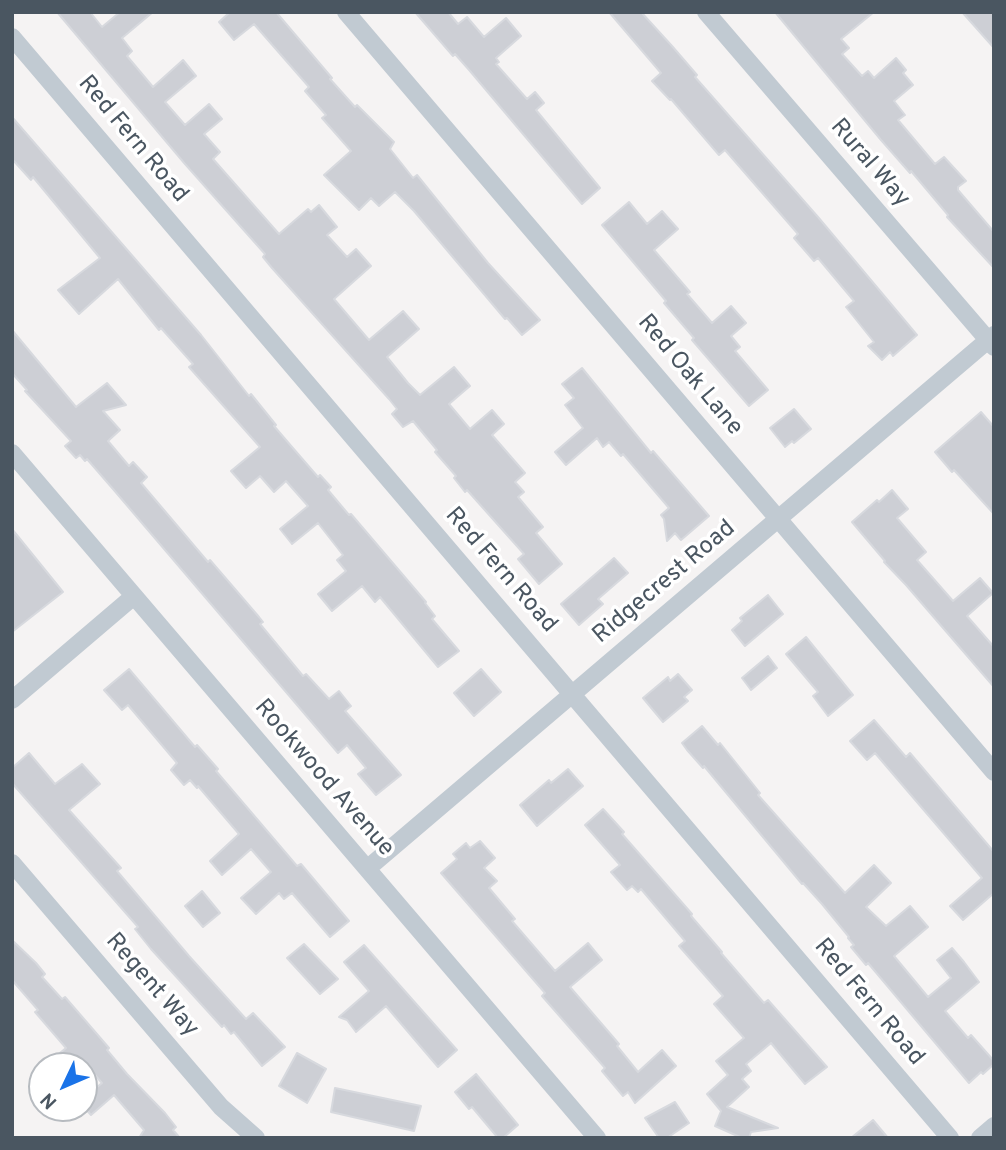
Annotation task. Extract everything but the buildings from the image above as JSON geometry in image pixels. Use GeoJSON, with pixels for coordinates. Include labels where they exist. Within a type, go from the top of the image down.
{"type":"FeatureCollection","features":[{"type":"Feature","properties":{"kind":"street","name":"Red Oak Lane"},"geometry":{"type":"LineString","coordinates":[[346,12],[994,772]]}},
{"type":"Feature","properties":{"kind":"street","name":"Rural Way"},"geometry":{"type":"LineString","coordinates":[[706,12],[992,341]]}},
{"type":"Feature","properties":{"kind":"street","name":"Red Fern Road"},"geometry":{"type":"LineString","coordinates":[[12,37],[950,1138]]}},
{"type":"Feature","properties":{"kind":"street","name":"Ridgecrest Road"},"geometry":{"type":"LineString","coordinates":[[368,868],[779,518],[992,341]]}},
{"type":"Feature","properties":{"kind":"street","name":"Rookwood Avenue"},"geometry":{"type":"LineString","coordinates":[[12,453],[597,1138]]}},
{"type":"Feature","properties":{"kind":"street"},"geometry":{"type":"LineString","coordinates":[[12,700],[134,596]]}},
{"type":"Feature","properties":{"kind":"street","name":"Regent Way"},"geometry":{"type":"LineString","coordinates":[[12,863],[221,1107],[256,1138]]}},
{"type":"Feature","properties":{"kind":"street"},"geometry":{"type":"LineString","coordinates":[[980,1138],[994,1126]]}}]}
